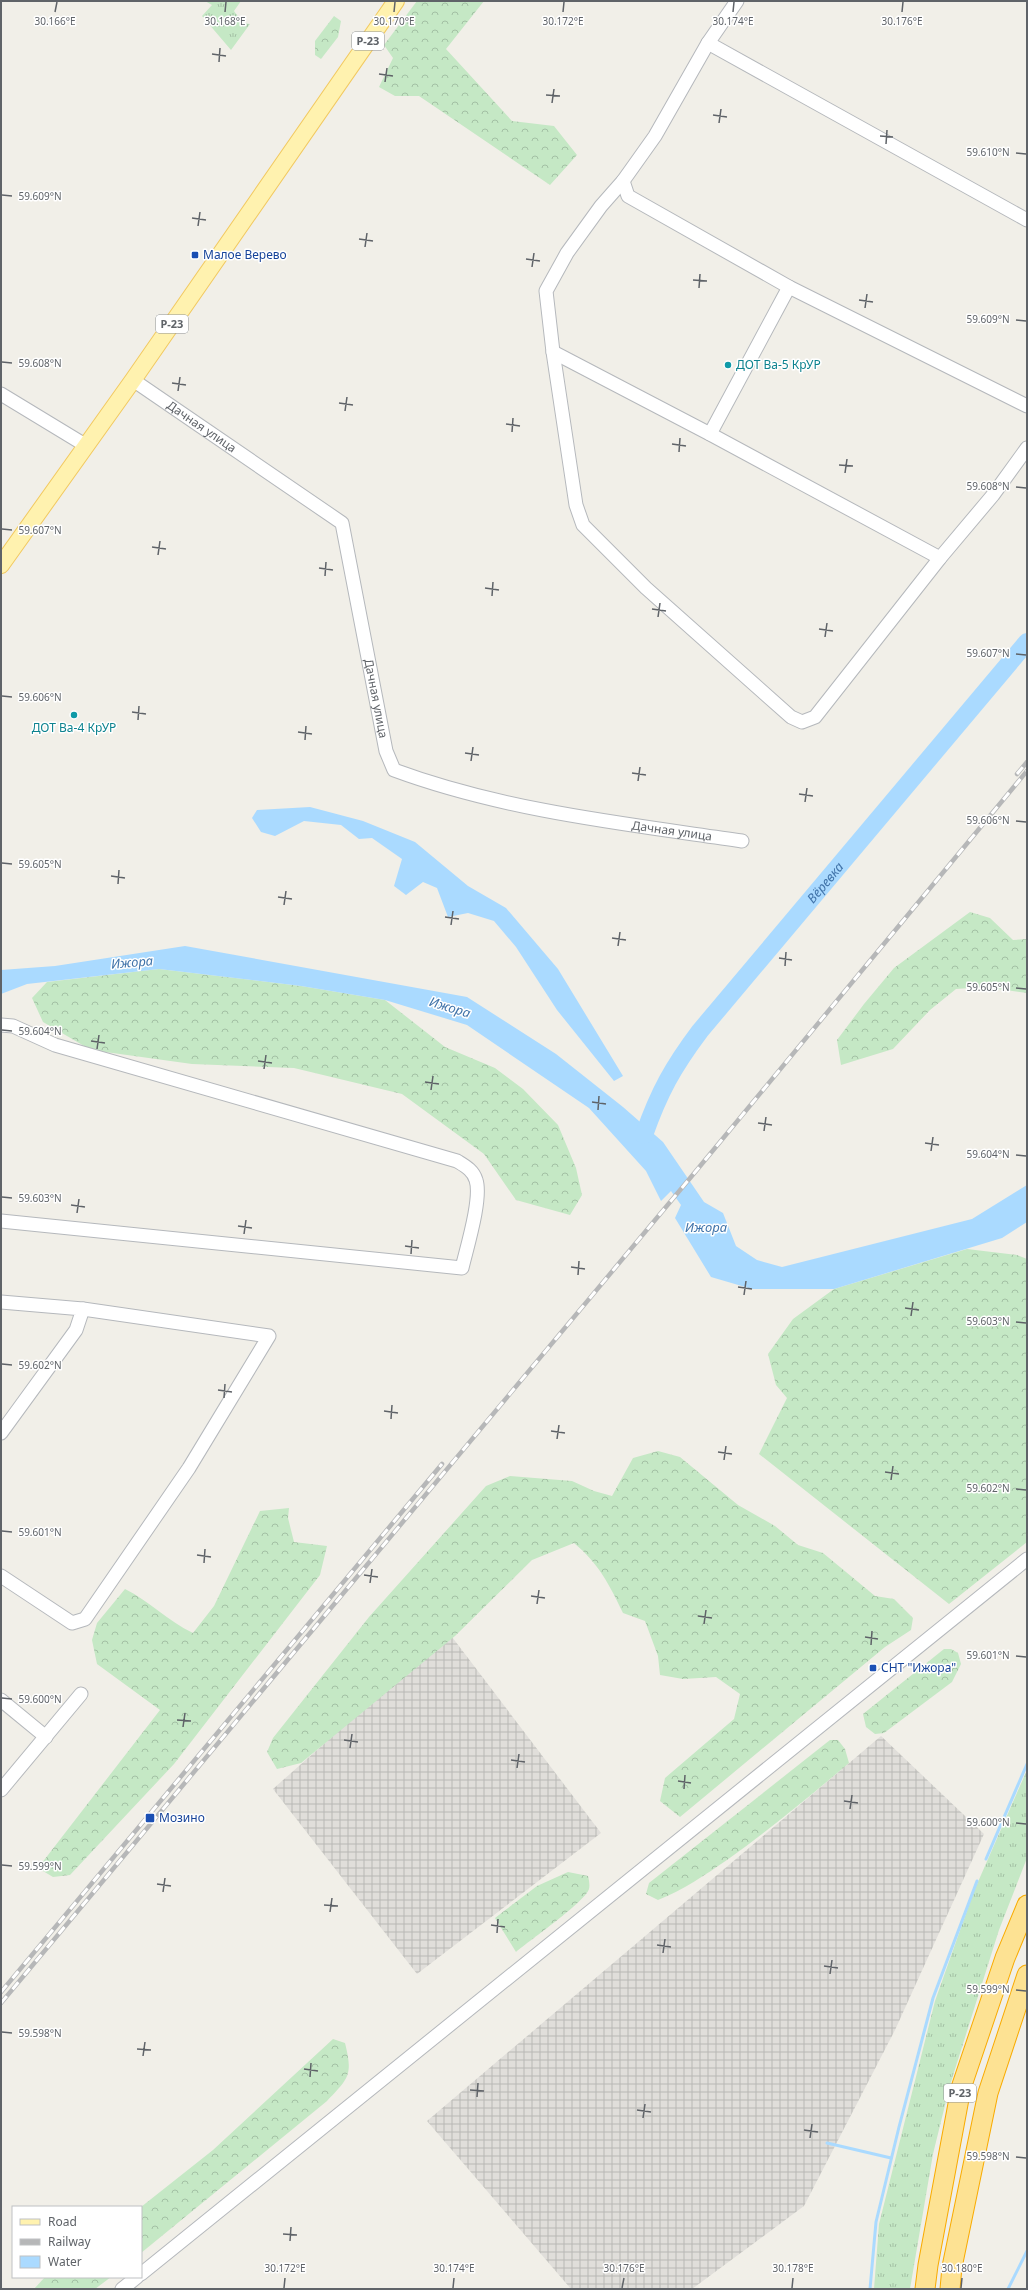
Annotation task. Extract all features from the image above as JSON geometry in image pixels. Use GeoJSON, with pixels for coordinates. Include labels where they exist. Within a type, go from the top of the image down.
{"type":"FeatureCollection","features":[{"type":"Feature","properties":{"kind":"highway","name":"Р-23"},"geometry":{"type":"LineString","coordinates":[[925,2289],[928,2265],[961,2088],[1005,1958],[1027,1905]]}},
{"type":"Feature","properties":{"kind":"highway","name":"Р-23"},"geometry":{"type":"LineString","coordinates":[[950,2289],[952,2267],[988,2093],[1027,1975]]}},
{"type":"Feature","properties":{"kind":"main road","name":"Р-23"},"geometry":{"type":"LineString","coordinates":[[1,565],[85,445],[133,380],[396,1]]}},
{"type":"Feature","properties":{"kind":"street"},"geometry":{"type":"LineString","coordinates":[[737,1],[708,43],[655,136],[623,181],[601,206],[567,253],[546,291],[552,352],[576,505],[583,525],[646,588],[790,717],[799,722],[815,717],[940,558],[993,495],[1027,448]]}},
{"type":"Feature","properties":{"kind":"street"},"geometry":{"type":"LineString","coordinates":[[708,43],[1027,220]]}},
{"type":"Feature","properties":{"kind":"street"},"geometry":{"type":"LineString","coordinates":[[623,181],[628,196],[789,287],[1027,406]]}},
{"type":"Feature","properties":{"kind":"street"},"geometry":{"type":"LineString","coordinates":[[710,434],[789,287]]}},
{"type":"Feature","properties":{"kind":"street"},"geometry":{"type":"LineString","coordinates":[[552,352],[710,434],[940,558]]}},
{"type":"Feature","properties":{"kind":"street","name":"Дачная улица"},"geometry":{"type":"LineString","coordinates":[[133,380],[342,523],[386,751],[394,770],[463,793],[600,820],[742,841]]}},
{"type":"Feature","properties":{"kind":"street"},"geometry":{"type":"LineString","coordinates":[[1,394],[85,445]]}},
{"type":"Feature","properties":{"kind":"street"},"geometry":{"type":"LineString","coordinates":[[1,1025],[13,1026],[63,1048],[457,1161],[470,1168],[476,1179],[478,1194],[462,1268],[1,1221]]}},
{"type":"Feature","properties":{"kind":"street"},"geometry":{"type":"LineString","coordinates":[[1,1302],[83,1309],[269,1336],[189,1468],[85,1619],[72,1623],[1,1576]]}},
{"type":"Feature","properties":{"kind":"street"},"geometry":{"type":"LineString","coordinates":[[1,1433],[76,1330],[83,1309]]}},
{"type":"Feature","properties":{"kind":"street"},"geometry":{"type":"LineString","coordinates":[[142,2273],[1027,1559]]}},
{"type":"Feature","properties":{"kind":"street"},"geometry":{"type":"LineString","coordinates":[[1,1790],[81,1694]]}},
{"type":"Feature","properties":{"kind":"street"},"geometry":{"type":"LineString","coordinates":[[1,1700],[46,1737]]}},
{"type":"Feature","properties":{"kind":"street"},"geometry":{"type":"LineString","coordinates":[[122,2289],[136,2278]]}},
{"type":"Feature","properties":{"kind":"shaded area"},"geometry":{"type":"Polygon","coordinates":[[[449,1633],[601,1833],[417,1974],[273,1789],[449,1633]]]}},
{"type":"Feature","properties":{"kind":"shaded area"},"geometry":{"type":"Polygon","coordinates":[[[881,1736],[984,1834],[895,2030],[804,2206],[692,2289],[571,2289],[427,2121],[881,1736]]]}},
{"type":"Feature","properties":{"kind":"green space"},"geometry":{"type":"Polygon","coordinates":[[[205,1],[241,1],[234,11],[243,23],[250,24],[231,50],[202,16],[212,5],[205,1]]]}},
{"type":"Feature","properties":{"kind":"green space"},"geometry":{"type":"Polygon","coordinates":[[[417,1],[484,1],[446,49],[512,121],[554,126],[577,155],[550,185],[419,96],[395,96],[379,87],[393,58],[384,45],[417,1]]]}},
{"type":"Feature","properties":{"kind":"green space"},"geometry":{"type":"Polygon","coordinates":[[[334,16],[341,21],[338,37],[321,59],[315,55],[315,41],[334,16]]]}},
{"type":"Feature","properties":{"kind":"green space"},"geometry":{"type":"Polygon","coordinates":[[[970,912],[990,918],[1013,940],[1027,939],[1027,993],[983,987],[956,989],[930,1010],[893,1049],[841,1065],[837,1040],[894,968],[970,912]]]}},
{"type":"Feature","properties":{"kind":"green space"},"geometry":{"type":"Polygon","coordinates":[[[159,969],[301,986],[385,1000],[445,1047],[495,1068],[523,1089],[558,1125],[576,1168],[582,1195],[570,1215],[516,1200],[484,1154],[402,1094],[294,1068],[192,1064],[91,1050],[43,1022],[32,998],[47,982],[159,969]]]}},
{"type":"Feature","properties":{"kind":"green space"},"geometry":{"type":"Polygon","coordinates":[[[967,1249],[1017,1255],[1027,1259],[1027,1542],[949,1604],[759,1454],[787,1398],[776,1385],[768,1354],[793,1319],[834,1289],[967,1249]]]}},
{"type":"Feature","properties":{"kind":"green space"},"geometry":{"type":"Polygon","coordinates":[[[658,1451],[680,1457],[738,1505],[775,1526],[798,1545],[823,1553],[875,1596],[894,1599],[913,1618],[911,1630],[885,1647],[680,1817],[660,1801],[665,1778],[734,1719],[740,1694],[716,1677],[683,1679],[660,1675],[658,1656],[645,1621],[623,1613],[603,1575],[583,1551],[574,1543],[532,1560],[455,1636],[301,1763],[277,1769],[267,1752],[273,1738],[369,1617],[486,1486],[510,1476],[572,1481],[594,1491],[612,1496],[633,1458],[658,1451]]]}},
{"type":"Feature","properties":{"kind":"green space"},"geometry":{"type":"Polygon","coordinates":[[[289,1508],[288,1518],[294,1542],[327,1546],[320,1575],[174,1764],[70,1875],[53,1877],[38,1868],[160,1710],[97,1664],[92,1640],[97,1623],[125,1589],[142,1599],[175,1623],[193,1633],[214,1606],[260,1511],[289,1508]]]}},
{"type":"Feature","properties":{"kind":"green space"},"geometry":{"type":"Polygon","coordinates":[[[944,1649],[951,1649],[958,1653],[961,1664],[952,1682],[884,1733],[875,1734],[866,1727],[863,1714],[944,1649]]]}},
{"type":"Feature","properties":{"kind":"green space"},"geometry":{"type":"Polygon","coordinates":[[[830,1740],[838,1740],[845,1749],[849,1763],[789,1813],[702,1877],[676,1892],[658,1900],[646,1894],[649,1883],[830,1740]]]}},
{"type":"Feature","properties":{"kind":"green space"},"geometry":{"type":"Polygon","coordinates":[[[1027,1770],[1027,1858],[999,1930],[950,2085],[933,2154],[910,2289],[874,2289],[879,2224],[935,2001],[974,1891],[1027,1770]]]}},
{"type":"Feature","properties":{"kind":"green space"},"geometry":{"type":"Polygon","coordinates":[[[568,1872],[588,1876],[589,1889],[578,1903],[516,1952],[495,1918],[537,1886],[568,1872]]]}},
{"type":"Feature","properties":{"kind":"green space"},"geometry":{"type":"Polygon","coordinates":[[[333,2039],[345,2043],[349,2069],[340,2087],[327,2101],[142,2252],[142,2206],[213,2150],[333,2039]]]}},
{"type":"Feature","properties":{"kind":"green space"},"geometry":{"type":"Polygon","coordinates":[[[44,2278],[110,2278],[95,2289],[34,2289],[44,2278]]]}},
{"type":"Feature","properties":{"kind":"water"},"geometry":{"type":"Polygon","coordinates":[[[310,807],[363,821],[415,842],[468,886],[506,908],[558,969],[623,1076],[614,1081],[557,1010],[516,947],[494,921],[468,913],[448,917],[437,888],[423,882],[406,895],[394,886],[402,859],[372,838],[359,839],[341,825],[304,821],[275,836],[261,832],[252,818],[257,810],[310,807]]]}},
{"type":"Feature","properties":{"kind":"water","name":"Ижора"},"geometry":{"type":"Polygon","coordinates":[[[185,946],[467,997],[556,1054],[623,1107],[663,1142],[704,1202],[723,1213],[736,1246],[757,1260],[782,1267],[972,1219],[1027,1185],[1027,1222],[1002,1238],[834,1289],[752,1289],[711,1277],[675,1218],[681,1205],[671,1191],[661,1201],[646,1171],[589,1108],[467,1025],[385,1000],[301,986],[159,969],[27,984],[1,994],[1,970],[55,966],[185,946]]]}},
{"type":"Feature","properties":{"kind":"waterway","name":"Вёревка"},"geometry":{"type":"LineString","coordinates":[[644,1135],[655,1106],[674,1068],[700,1031],[1027,642]]}},
{"type":"Feature","properties":{"kind":"waterway"},"geometry":{"type":"LineString","coordinates":[[986,1859],[1027,1764]]}},
{"type":"Feature","properties":{"kind":"waterway"},"geometry":{"type":"LineString","coordinates":[[870,2289],[876,2222],[899,2127],[933,1998],[977,1881]]}},
{"type":"Feature","properties":{"kind":"waterway"},"geometry":{"type":"LineString","coordinates":[[827,2143],[891,2158]]}},
{"type":"Feature","properties":{"kind":"waterway"},"geometry":{"type":"LineString","coordinates":[[1008,2289],[1027,2251]]}},
{"type":"Feature","properties":{"kind":"railway"},"geometry":{"type":"LineString","coordinates":[[1017,774],[1027,762]]}},
{"type":"Feature","properties":{"kind":"railway"},"geometry":{"type":"LineString","coordinates":[[1,2003],[696,1171],[1027,771]]}},
{"type":"Feature","properties":{"kind":"railway"},"geometry":{"type":"LineString","coordinates":[[1,1992],[442,1464]]}},
{"type":"Feature","properties":{"kind":"place","name":"Малое Верево"},"geometry":{"type":"Point","coordinates":[195,255]}},
{"type":"Feature","properties":{"kind":"place","name":"ДОТ Ва-5 КрУР"},"geometry":{"type":"Point","coordinates":[728,365]}},
{"type":"Feature","properties":{"kind":"place","name":"ДОТ Ва-4 КрУР"},"geometry":{"type":"Point","coordinates":[74,715]}},
{"type":"Feature","properties":{"kind":"place","name":"СНТ \"Ижора\""},"geometry":{"type":"Point","coordinates":[873,1668]}},
{"type":"Feature","properties":{"kind":"place","name":"Мозино"},"geometry":{"type":"Point","coordinates":[150,1818]}}]}
